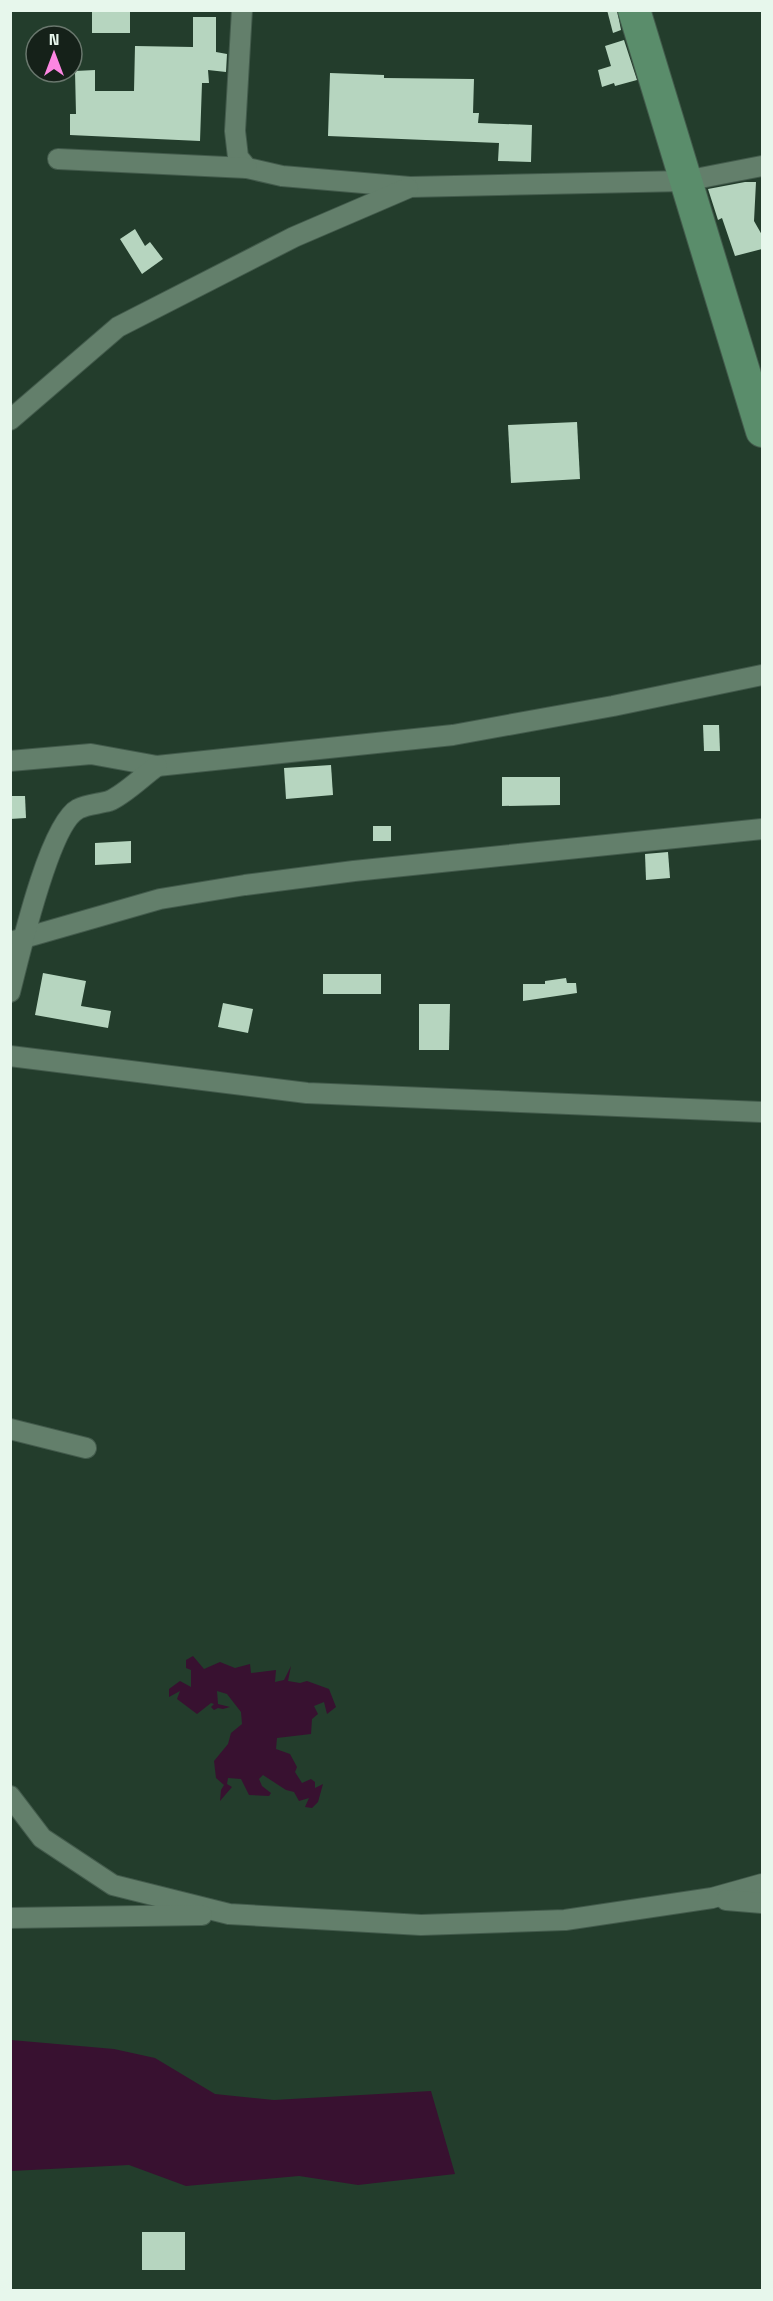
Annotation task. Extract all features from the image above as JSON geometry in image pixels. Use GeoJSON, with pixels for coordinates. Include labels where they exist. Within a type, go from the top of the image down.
{"type":"FeatureCollection","features":[{"type":"Feature","properties":{"kind":"main road"},"geometry":{"type":"LineString","coordinates":[[634,10],[762,431]]}},
{"type":"Feature","properties":{"kind":"street"},"geometry":{"type":"LineString","coordinates":[[242,10],[236,131],[238,157],[247,168]]}},
{"type":"Feature","properties":{"kind":"street"},"geometry":{"type":"LineString","coordinates":[[58,159],[247,168],[282,176],[411,187],[685,181],[762,166]]}},
{"type":"Feature","properties":{"kind":"street"},"geometry":{"type":"LineString","coordinates":[[10,420],[118,327],[294,237],[411,187]]}},
{"type":"Feature","properties":{"kind":"street"},"geometry":{"type":"LineString","coordinates":[[10,761],[91,754],[157,766],[453,735],[625,704],[762,675]]}},
{"type":"Feature","properties":{"kind":"street"},"geometry":{"type":"LineString","coordinates":[[10,992],[17,940],[62,827],[77,810],[111,800],[157,766]]}},
{"type":"Feature","properties":{"kind":"street"},"geometry":{"type":"LineString","coordinates":[[17,940],[160,899],[245,885],[354,871],[762,829]]}},
{"type":"Feature","properties":{"kind":"street"},"geometry":{"type":"LineString","coordinates":[[10,1056],[307,1093],[762,1112]]}},
{"type":"Feature","properties":{"kind":"street"},"geometry":{"type":"LineString","coordinates":[[10,1429],[86,1448]]}},
{"type":"Feature","properties":{"kind":"street"},"geometry":{"type":"LineString","coordinates":[[10,1796],[42,1838],[113,1885],[229,1914]]}},
{"type":"Feature","properties":{"kind":"street"},"geometry":{"type":"LineString","coordinates":[[10,1918],[229,1914],[422,1925],[566,1920],[712,1898],[762,1884]]}},
{"type":"Feature","properties":{"kind":"street"},"geometry":{"type":"LineString","coordinates":[[712,1898],[762,1903]]}},
{"type":"Feature","properties":{"kind":"shaded area"},"geometry":{"type":"Polygon","coordinates":[[[193,1656],[204,1669],[220,1662],[235,1668],[250,1664],[251,1673],[276,1670],[275,1682],[284,1680],[291,1666],[288,1681],[300,1683],[307,1681],[329,1689],[336,1707],[327,1714],[324,1702],[314,1706],[318,1714],[312,1719],[311,1734],[277,1738],[276,1749],[290,1754],[297,1767],[295,1772],[302,1783],[311,1779],[315,1782],[315,1788],[323,1784],[318,1802],[312,1808],[305,1807],[309,1798],[299,1801],[294,1792],[286,1790],[263,1775],[259,1779],[262,1786],[271,1793],[269,1796],[249,1795],[241,1779],[228,1778],[227,1784],[232,1787],[220,1801],[224,1785],[216,1778],[214,1761],[228,1744],[231,1733],[242,1724],[241,1712],[227,1694],[217,1691],[218,1704],[230,1707],[214,1710],[211,1707],[214,1704],[211,1703],[197,1714],[177,1699],[180,1691],[169,1697],[169,1689],[180,1681],[191,1687],[191,1670],[186,1668],[186,1660],[193,1656]]]}},
{"type":"Feature","properties":{"kind":"shaded area"},"geometry":{"type":"Polygon","coordinates":[[[11,2040],[114,2049],[155,2058],[215,2094],[274,2100],[431,2091],[455,2174],[358,2185],[299,2176],[186,2186],[129,2165],[11,2171],[11,2040]]]}},
{"type":"Feature","properties":{"kind":"building"},"geometry":{"type":"Polygon","coordinates":[[[92,10],[130,10],[130,33],[92,33],[92,10]]]}},
{"type":"Feature","properties":{"kind":"building"},"geometry":{"type":"Polygon","coordinates":[[[607,10],[617,10],[621,30],[613,33],[607,10]]]}},
{"type":"Feature","properties":{"kind":"building"},"geometry":{"type":"Polygon","coordinates":[[[193,17],[216,17],[216,52],[227,54],[226,72],[208,70],[209,83],[202,83],[200,141],[70,135],[70,114],[76,114],[75,84],[84,84],[84,71],[95,70],[95,91],[134,91],[135,46],[193,47],[193,17]]]}},
{"type":"Feature","properties":{"kind":"building"},"geometry":{"type":"Polygon","coordinates":[[[624,40],[637,80],[602,87],[598,70],[611,66],[605,46],[624,40]]]}},
{"type":"Feature","properties":{"kind":"building"},"geometry":{"type":"Polygon","coordinates":[[[330,73],[384,75],[384,78],[474,79],[473,113],[479,113],[478,123],[532,125],[531,162],[498,161],[499,143],[328,136],[330,73]]]}},
{"type":"Feature","properties":{"kind":"building"},"geometry":{"type":"Polygon","coordinates":[[[756,182],[754,221],[762,235],[762,249],[735,256],[722,218],[718,220],[708,189],[756,182]]]}},
{"type":"Feature","properties":{"kind":"building"},"geometry":{"type":"Polygon","coordinates":[[[135,229],[145,246],[150,242],[163,259],[142,274],[120,239],[135,229]]]}},
{"type":"Feature","properties":{"kind":"building"},"geometry":{"type":"Polygon","coordinates":[[[577,422],[580,479],[511,483],[508,425],[577,422]]]}},
{"type":"Feature","properties":{"kind":"building"},"geometry":{"type":"Polygon","coordinates":[[[703,725],[719,725],[720,751],[704,751],[703,725]]]}},
{"type":"Feature","properties":{"kind":"building"},"geometry":{"type":"Polygon","coordinates":[[[331,765],[333,795],[286,799],[284,768],[331,765]]]}},
{"type":"Feature","properties":{"kind":"building"},"geometry":{"type":"Polygon","coordinates":[[[502,777],[560,777],[560,805],[502,806],[502,777]]]}},
{"type":"Feature","properties":{"kind":"building"},"geometry":{"type":"Polygon","coordinates":[[[10,796],[25,796],[26,818],[10,819],[10,796]]]}},
{"type":"Feature","properties":{"kind":"building"},"geometry":{"type":"Polygon","coordinates":[[[373,826],[391,826],[391,841],[373,841],[373,826]]]}},
{"type":"Feature","properties":{"kind":"building"},"geometry":{"type":"Polygon","coordinates":[[[131,841],[131,863],[95,865],[95,843],[131,841]]]}},
{"type":"Feature","properties":{"kind":"building"},"geometry":{"type":"Polygon","coordinates":[[[668,852],[670,878],[646,880],[645,854],[668,852]]]}},
{"type":"Feature","properties":{"kind":"building"},"geometry":{"type":"Polygon","coordinates":[[[43,973],[86,981],[81,1006],[111,1011],[108,1028],[35,1015],[43,973]]]}},
{"type":"Feature","properties":{"kind":"building"},"geometry":{"type":"Polygon","coordinates":[[[323,974],[381,974],[381,994],[323,994],[323,974]]]}},
{"type":"Feature","properties":{"kind":"building"},"geometry":{"type":"Polygon","coordinates":[[[566,978],[567,983],[576,983],[577,993],[523,1001],[523,984],[545,984],[545,981],[566,978]]]}},
{"type":"Feature","properties":{"kind":"building"},"geometry":{"type":"Polygon","coordinates":[[[223,1003],[253,1009],[248,1033],[218,1027],[223,1003]]]}},
{"type":"Feature","properties":{"kind":"building"},"geometry":{"type":"Polygon","coordinates":[[[419,1004],[450,1004],[449,1050],[419,1050],[419,1004]]]}},
{"type":"Feature","properties":{"kind":"building"},"geometry":{"type":"Polygon","coordinates":[[[142,2232],[185,2232],[185,2270],[142,2270],[142,2232]]]}}]}
